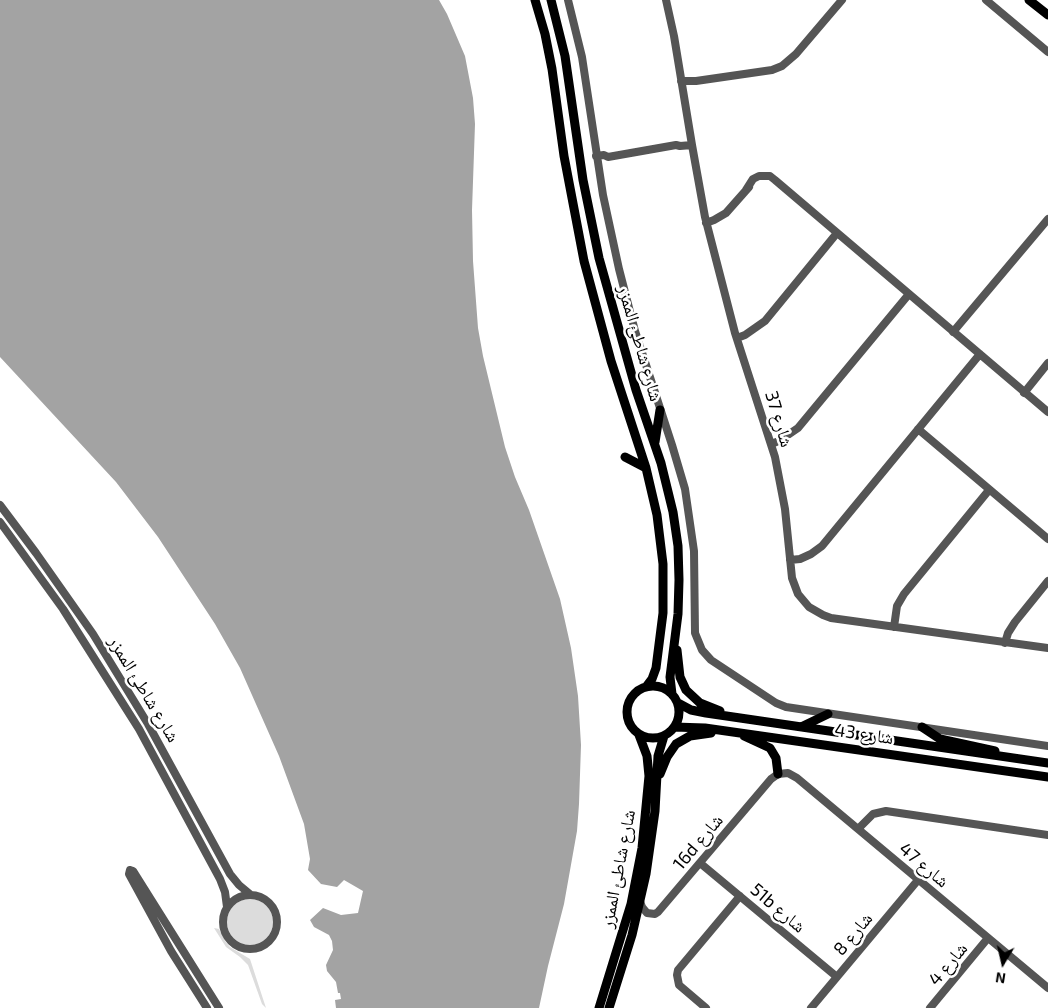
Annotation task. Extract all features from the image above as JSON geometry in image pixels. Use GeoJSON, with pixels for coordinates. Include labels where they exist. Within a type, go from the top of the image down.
{"type":"FeatureCollection","features":[{"type":"Feature","properties":{"kind":"main road","name":"شارع شاطئ الممزر"},"geometry":{"type":"LineString","coordinates":[[535,0],[545,34],[552,69],[566,166],[584,261],[612,361],[646,468],[658,515],[664,580],[663,613],[655,674],[646,687]]}},
{"type":"Feature","properties":{"kind":"main road","name":"شارع شاطئ الممزر"},"geometry":{"type":"LineString","coordinates":[[551,0],[565,56],[583,180],[599,258],[628,363],[666,479],[676,529],[679,580],[676,630],[670,677],[672,694]]}},
{"type":"Feature","properties":{"kind":"main road"},"geometry":{"type":"LineString","coordinates":[[1029,0],[1048,16]]}},
{"type":"Feature","properties":{"kind":"main road"},"geometry":{"type":"LineString","coordinates":[[1038,0],[1048,8]]}},
{"type":"Feature","properties":{"kind":"main road"},"geometry":{"type":"LineString","coordinates":[[655,443],[660,410]]}},
{"type":"Feature","properties":{"kind":"main road"},"geometry":{"type":"LineString","coordinates":[[626,457],[646,468]]}},
{"type":"Feature","properties":{"kind":"main road"},"geometry":{"type":"LineString","coordinates":[[676,630],[679,672],[686,690],[700,703],[739,718]]}},
{"type":"Feature","properties":{"kind":"main road"},"geometry":{"type":"LineString","coordinates":[[646,687],[662,688],[672,694],[678,703],[679,716],[674,727],[664,736],[652,738],[639,735],[628,721],[627,709],[628,703],[636,693],[646,687]]}},
{"type":"Feature","properties":{"kind":"main road","name":"شارع 43"},"geometry":{"type":"LineString","coordinates":[[678,703],[691,710],[739,718],[1048,763]]}},
{"type":"Feature","properties":{"kind":"main road"},"geometry":{"type":"LineString","coordinates":[[801,727],[828,714]]}},
{"type":"Feature","properties":{"kind":"main road","name":"شارع 43"},"geometry":{"type":"LineString","coordinates":[[674,727],[698,727],[737,732],[1048,777]]}},
{"type":"Feature","properties":{"kind":"main road"},"geometry":{"type":"LineString","coordinates":[[922,727],[940,739],[991,749],[1009,758]]}},
{"type":"Feature","properties":{"kind":"main road"},"geometry":{"type":"LineString","coordinates":[[657,784],[666,757],[672,748],[680,741],[696,734],[737,732],[770,748],[776,758],[778,774]]}},
{"type":"Feature","properties":{"kind":"main road","name":"شارع شاطئ الممزر"},"geometry":{"type":"LineString","coordinates":[[599,1008],[631,904],[642,848],[649,776],[647,756],[639,735]]}},
{"type":"Feature","properties":{"kind":"main road","name":"شارع شاطئ الممزر"},"geometry":{"type":"LineString","coordinates":[[609,1008],[632,935],[640,901],[650,848],[658,756],[664,736]]}},
{"type":"Feature","properties":{"kind":"street"},"geometry":{"type":"LineString","coordinates":[[568,0],[582,57],[609,224],[627,300],[677,460],[690,518],[695,567],[695,633],[699,646],[711,660],[776,703],[790,708],[1048,746]]}},
{"type":"Feature","properties":{"kind":"street","name":"شارع 37"},"geometry":{"type":"LineString","coordinates":[[666,0],[706,220],[736,335],[771,441],[782,490],[792,578],[798,594],[816,612],[831,618],[1048,648]]}},
{"type":"Feature","properties":{"kind":"street"},"geometry":{"type":"LineString","coordinates":[[682,84],[772,70],[782,66],[792,59],[842,0]]}},
{"type":"Feature","properties":{"kind":"street"},"geometry":{"type":"LineString","coordinates":[[986,0],[1048,52]]}},
{"type":"Feature","properties":{"kind":"street"},"geometry":{"type":"LineString","coordinates":[[995,8],[1001,0]]}},
{"type":"Feature","properties":{"kind":"street"},"geometry":{"type":"LineString","coordinates":[[597,159],[605,160],[608,157],[676,145],[680,146],[691,142]]}},
{"type":"Feature","properties":{"kind":"street"},"geometry":{"type":"LineString","coordinates":[[706,220],[717,218],[730,210],[753,179],[764,175],[770,176],[1048,412]]}},
{"type":"Feature","properties":{"kind":"street"},"geometry":{"type":"LineString","coordinates":[[954,332],[1048,219]]}},
{"type":"Feature","properties":{"kind":"street"},"geometry":{"type":"LineString","coordinates":[[736,335],[745,335],[765,321],[837,233]]}},
{"type":"Feature","properties":{"kind":"street"},"geometry":{"type":"LineString","coordinates":[[771,441],[779,441],[792,434],[798,428],[909,294]]}},
{"type":"Feature","properties":{"kind":"street"},"geometry":{"type":"LineString","coordinates":[[790,557],[800,559],[815,552],[822,546],[980,354]]}},
{"type":"Feature","properties":{"kind":"street"},"geometry":{"type":"LineString","coordinates":[[1024,392],[1048,363]]}},
{"type":"Feature","properties":{"kind":"street"},"geometry":{"type":"LineString","coordinates":[[918,429],[1048,540]]}},
{"type":"Feature","properties":{"kind":"street"},"geometry":{"type":"LineString","coordinates":[[894,627],[897,606],[904,594],[989,490]]}},
{"type":"Feature","properties":{"kind":"street","name":"شارع شاطئ الممزر"},"geometry":{"type":"LineString","coordinates":[[0,505],[36,552],[93,634],[148,724],[230,874],[251,895]]}},
{"type":"Feature","properties":{"kind":"street","name":"شارع شاطئ الممزر"},"geometry":{"type":"LineString","coordinates":[[0,522],[68,617],[139,729],[220,879],[225,892],[227,907]]}},
{"type":"Feature","properties":{"kind":"street"},"geometry":{"type":"LineString","coordinates":[[1008,643],[1013,634],[1011,630],[1015,622],[1048,581]]}},
{"type":"Feature","properties":{"kind":"street","name":"شارع 47"},"geometry":{"type":"LineString","coordinates":[[778,774],[788,773],[797,778],[1048,988]]}},
{"type":"Feature","properties":{"kind":"street","name":"16d شارع"},"geometry":{"type":"LineString","coordinates":[[640,901],[647,913],[658,912],[771,779],[778,774]]}},
{"type":"Feature","properties":{"kind":"street"},"geometry":{"type":"LineString","coordinates":[[858,830],[873,814],[886,811],[1048,835]]}},
{"type":"Feature","properties":{"kind":"street","name":"51b شارع"},"geometry":{"type":"LineString","coordinates":[[700,863],[837,977]]}},
{"type":"Feature","properties":{"kind":"street"},"geometry":{"type":"LineString","coordinates":[[207,1008],[171,952],[129,872],[130,870],[133,871],[219,1008]]}},
{"type":"Feature","properties":{"kind":"street","name":"شارع 8"},"geometry":{"type":"LineString","coordinates":[[811,1008],[918,880]]}},
{"type":"Feature","properties":{"kind":"street"},"geometry":{"type":"LineString","coordinates":[[251,895],[266,900],[276,913],[277,929],[274,936],[264,946],[247,950],[234,945],[228,939],[222,923],[227,907],[237,898],[251,895]]}},
{"type":"Feature","properties":{"kind":"street"},"geometry":{"type":"LineString","coordinates":[[706,1008],[679,985],[678,970],[740,896]]}},
{"type":"Feature","properties":{"kind":"street","name":"شارع 4"},"geometry":{"type":"LineString","coordinates":[[930,1008],[988,938]]}},
{"type":"Feature","properties":{"kind":"street"},"geometry":{"type":"LineString","coordinates":[[171,952],[171,948],[174,945],[180,945]]}},
{"type":"Feature","properties":{"kind":"shaded area"},"geometry":{"type":"Polygon","coordinates":[[[0,0],[439,0],[447,14],[465,56],[473,98],[475,124],[472,210],[473,261],[478,328],[483,356],[505,447],[560,599],[571,648],[578,696],[581,745],[577,831],[564,904],[539,1008],[336,1008],[335,1000],[341,999],[340,993],[338,993],[336,982],[327,971],[326,965],[333,950],[332,941],[329,935],[314,927],[310,920],[323,908],[341,915],[358,913],[363,891],[344,880],[337,887],[321,884],[308,870],[310,859],[304,824],[279,756],[240,668],[215,624],[158,537],[116,482],[0,357],[0,0]]]}},
{"type":"Feature","properties":{"kind":"shaded area"},"geometry":{"type":"Polygon","coordinates":[[[250,899],[263,903],[269,909],[273,922],[269,935],[263,941],[250,945],[237,941],[231,935],[227,922],[231,909],[237,903],[250,899]]]}},
{"type":"Feature","properties":{"kind":"shaded area"},"geometry":{"type":"Polygon","coordinates":[[[214,928],[219,929],[230,947],[250,959],[266,1008],[262,1004],[248,965],[226,947],[214,928]]]}}]}
